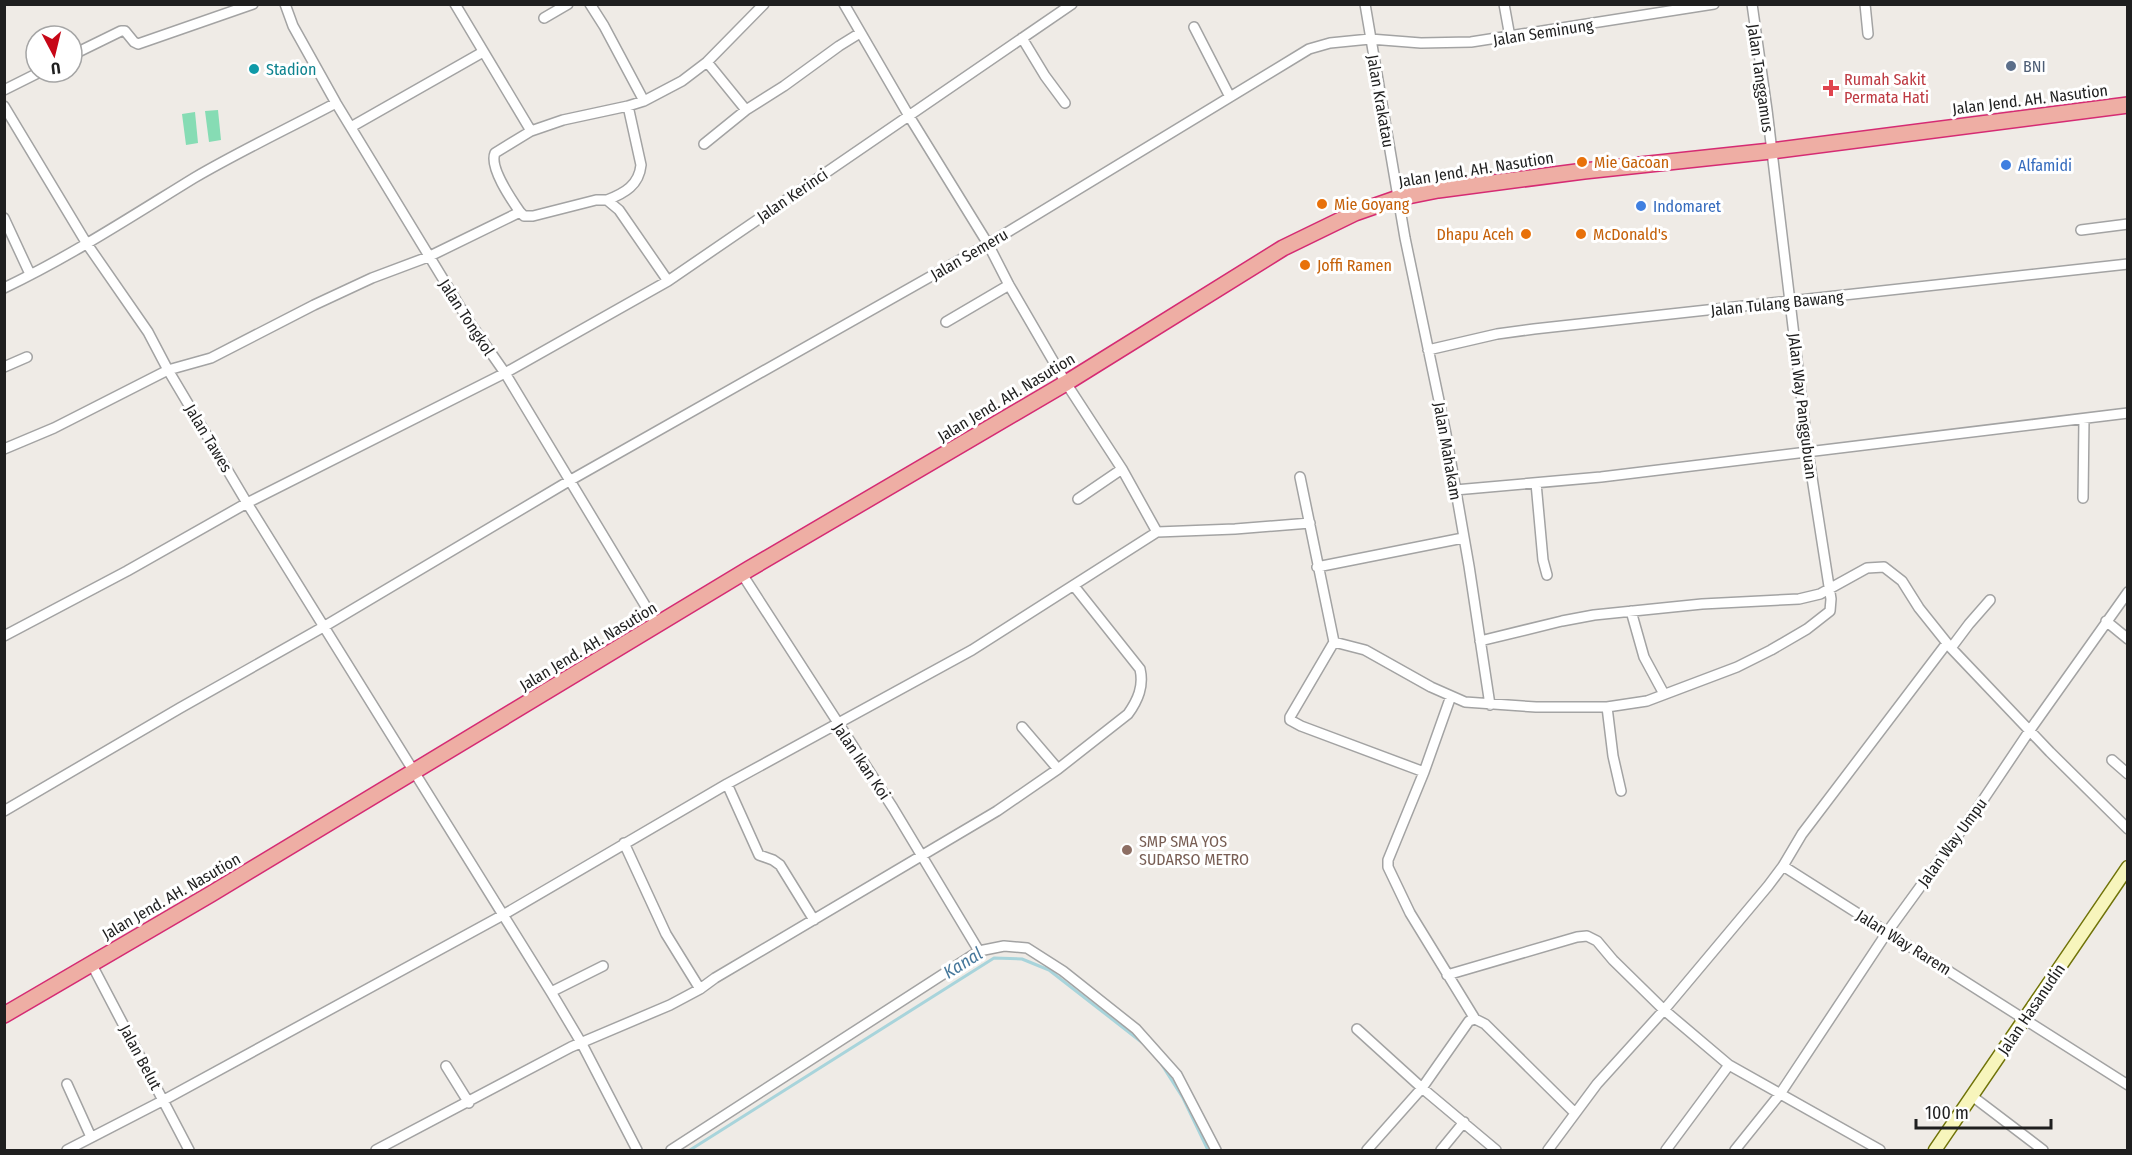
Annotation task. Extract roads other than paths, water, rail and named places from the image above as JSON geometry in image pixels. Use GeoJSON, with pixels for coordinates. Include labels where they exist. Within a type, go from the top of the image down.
{"type":"FeatureCollection","features":[{"type":"Feature","properties":{"kind":"highway","name":"Jalan Jend. AH. Nasution"},"geometry":{"type":"LineString","coordinates":[[4,1015],[221,888],[742,574],[1066,383],[1283,248],[1334,222],[1398,198],[1438,190],[1771,151],[2127,105]]}},
{"type":"Feature","properties":{"kind":"main road","name":"Jalan Hasanudin"},"geometry":{"type":"LineString","coordinates":[[1935,1150],[2127,867]]}},
{"type":"Feature","properties":{"kind":"street"},"geometry":{"type":"LineString","coordinates":[[84,49],[121,31],[125,31],[138,44],[253,4]]}},
{"type":"Feature","properties":{"kind":"street","name":"Jalan Tongkol"},"geometry":{"type":"LineString","coordinates":[[285,4],[293,26],[336,104],[428,257],[505,373],[657,625]]}},
{"type":"Feature","properties":{"kind":"street"},"geometry":{"type":"LineString","coordinates":[[455,4],[531,130]]}},
{"type":"Feature","properties":{"kind":"street"},"geometry":{"type":"LineString","coordinates":[[544,18],[568,4]]}},
{"type":"Feature","properties":{"kind":"street"},"geometry":{"type":"LineString","coordinates":[[590,4],[644,101]]}},
{"type":"Feature","properties":{"kind":"street"},"geometry":{"type":"LineString","coordinates":[[628,106],[641,165],[640,174],[632,186],[607,200],[596,200],[524,216],[497,172],[493,158],[495,153],[531,130],[644,101],[682,81],[707,62],[764,4]]}},
{"type":"Feature","properties":{"kind":"street"},"geometry":{"type":"LineString","coordinates":[[844,4],[909,117],[988,244],[1066,383],[1122,469],[1157,532]]}},
{"type":"Feature","properties":{"kind":"street","name":"Jalan Kerinci"},"geometry":{"type":"LineString","coordinates":[[4,636],[128,571],[247,503],[505,373],[668,281],[1072,4]]}},
{"type":"Feature","properties":{"kind":"street","name":"Jalan Krakatau"},"geometry":{"type":"LineString","coordinates":[[1365,4],[1398,198]]}},
{"type":"Feature","properties":{"kind":"street"},"geometry":{"type":"LineString","coordinates":[[1504,4],[1510,37]]}},
{"type":"Feature","properties":{"kind":"street","name":"Jalan Seminung"},"geometry":{"type":"LineString","coordinates":[[1370,39],[1460,43],[1714,4]]}},
{"type":"Feature","properties":{"kind":"street","name":"Jalan Tanggamus"},"geometry":{"type":"LineString","coordinates":[[1752,4],[1771,151]]}},
{"type":"Feature","properties":{"kind":"street"},"geometry":{"type":"LineString","coordinates":[[1865,4],[1868,34]]}},
{"type":"Feature","properties":{"kind":"street"},"geometry":{"type":"LineString","coordinates":[[1194,27],[1230,97]]}},
{"type":"Feature","properties":{"kind":"street"},"geometry":{"type":"LineString","coordinates":[[704,144],[746,110],[860,33]]}},
{"type":"Feature","properties":{"kind":"street"},"geometry":{"type":"LineString","coordinates":[[1022,38],[1065,103]]}},
{"type":"Feature","properties":{"kind":"street","name":"Jalan Semeru"},"geometry":{"type":"LineString","coordinates":[[4,811],[325,626],[569,481],[988,244],[1320,44],[1370,39]]}},
{"type":"Feature","properties":{"kind":"street"},"geometry":{"type":"LineString","coordinates":[[351,127],[483,51]]}},
{"type":"Feature","properties":{"kind":"street"},"geometry":{"type":"LineString","coordinates":[[707,62],[746,110]]}},
{"type":"Feature","properties":{"kind":"street"},"geometry":{"type":"LineString","coordinates":[[4,90],[24,80]]}},
{"type":"Feature","properties":{"kind":"street"},"geometry":{"type":"LineString","coordinates":[[4,288],[87,244],[195,178],[336,104]]}},
{"type":"Feature","properties":{"kind":"street","name":"Jalan Tawes"},"geometry":{"type":"LineString","coordinates":[[4,106],[87,244],[148,332],[247,503],[551,992],[582,1044],[637,1150]]}},
{"type":"Feature","properties":{"kind":"street","name":"JAlan Way Panggubuan"},"geometry":{"type":"LineString","coordinates":[[1771,151],[1808,452],[1829,590]]}},
{"type":"Feature","properties":{"kind":"street","name":"Jalan Mahakam"},"geometry":{"type":"LineString","coordinates":[[1398,198],[1469,566],[1490,705]]}},
{"type":"Feature","properties":{"kind":"street"},"geometry":{"type":"LineString","coordinates":[[607,200],[619,210],[668,281]]}},
{"type":"Feature","properties":{"kind":"street"},"geometry":{"type":"LineString","coordinates":[[4,449],[63,423],[168,370],[211,358],[372,278],[428,257],[520,212]]}},
{"type":"Feature","properties":{"kind":"street"},"geometry":{"type":"LineString","coordinates":[[4,218],[30,274]]}},
{"type":"Feature","properties":{"kind":"street"},"geometry":{"type":"LineString","coordinates":[[2081,230],[2127,224]]}},
{"type":"Feature","properties":{"kind":"street","name":"Jalan Tulang Bawang"},"geometry":{"type":"LineString","coordinates":[[1428,350],[1460,341],[1525,330],[2127,264]]}},
{"type":"Feature","properties":{"kind":"street"},"geometry":{"type":"LineString","coordinates":[[946,322],[1009,285]]}},
{"type":"Feature","properties":{"kind":"street"},"geometry":{"type":"LineString","coordinates":[[4,367],[27,357]]}},
{"type":"Feature","properties":{"kind":"street"},"geometry":{"type":"LineString","coordinates":[[1455,490],[1601,477],[2127,413]]}},
{"type":"Feature","properties":{"kind":"street"},"geometry":{"type":"LineString","coordinates":[[2084,419],[2084,498]]}},
{"type":"Feature","properties":{"kind":"street"},"geometry":{"type":"LineString","coordinates":[[1078,499],[1122,469]]}},
{"type":"Feature","properties":{"kind":"street"},"geometry":{"type":"LineString","coordinates":[[1300,477],[1334,642],[1290,720],[1424,772]]}},
{"type":"Feature","properties":{"kind":"street"},"geometry":{"type":"LineString","coordinates":[[1536,483],[1543,560],[1547,575]]}},
{"type":"Feature","properties":{"kind":"street"},"geometry":{"type":"LineString","coordinates":[[67,1150],[164,1100],[503,915],[727,784],[1001,633],[1157,532],[1310,523]]}},
{"type":"Feature","properties":{"kind":"street"},"geometry":{"type":"LineString","coordinates":[[1317,567],[1463,538]]}},
{"type":"Feature","properties":{"kind":"street"},"geometry":{"type":"LineString","coordinates":[[1480,641],[1562,621],[1631,611],[1702,604],[1799,599],[1829,590],[1867,568],[1884,567],[1902,581],[1919,608],[1949,646],[2127,829]]}},
{"type":"Feature","properties":{"kind":"street","name":"Jalan Ikan Koi"},"geometry":{"type":"LineString","coordinates":[[742,574],[923,855],[979,951]]}},
{"type":"Feature","properties":{"kind":"street"},"geometry":{"type":"LineString","coordinates":[[376,1150],[469,1103],[571,1047],[670,1005],[700,989],[997,811],[1058,769],[1128,714],[1135,705],[1142,685],[1140,669],[1074,586]]}},
{"type":"Feature","properties":{"kind":"street"},"geometry":{"type":"LineString","coordinates":[[1334,642],[1365,650],[1431,687],[1465,702],[1490,705],[1607,707],[1647,701],[1737,667],[1771,650],[1807,629],[1830,611],[1832,607],[1829,590]]}},
{"type":"Feature","properties":{"kind":"street","name":"Jalan Way Umpu"},"geometry":{"type":"LineString","coordinates":[[1735,1150],[1780,1094],[1888,932],[1979,806],[2127,592]]}},
{"type":"Feature","properties":{"kind":"street"},"geometry":{"type":"LineString","coordinates":[[1548,1150],[1617,1061],[1731,932],[1783,866],[1802,834],[1949,646],[1990,600]]}},
{"type":"Feature","properties":{"kind":"street"},"geometry":{"type":"LineString","coordinates":[[1631,611],[1644,657],[1664,694]]}},
{"type":"Feature","properties":{"kind":"street"},"geometry":{"type":"LineString","coordinates":[[2106,621],[2127,639]]}},
{"type":"Feature","properties":{"kind":"street"},"geometry":{"type":"LineString","coordinates":[[1451,696],[1424,772],[1388,860],[1388,867],[1410,913],[1475,1019],[1485,1024],[1575,1113]]}},
{"type":"Feature","properties":{"kind":"street"},"geometry":{"type":"LineString","coordinates":[[1607,707],[1613,756],[1621,791]]}},
{"type":"Feature","properties":{"kind":"street"},"geometry":{"type":"LineString","coordinates":[[1022,727],[1058,769]]}},
{"type":"Feature","properties":{"kind":"street"},"geometry":{"type":"LineString","coordinates":[[2112,760],[2127,774]]}},
{"type":"Feature","properties":{"kind":"street"},"geometry":{"type":"LineString","coordinates":[[727,784],[759,855],[780,865],[814,920]]}},
{"type":"Feature","properties":{"kind":"street"},"geometry":{"type":"LineString","coordinates":[[624,843],[666,934],[700,989]]}},
{"type":"Feature","properties":{"kind":"street","name":"Jalan Way Rarem"},"geometry":{"type":"LineString","coordinates":[[1783,866],[2127,1085]]}},
{"type":"Feature","properties":{"kind":"street"},"geometry":{"type":"LineString","coordinates":[[1447,975],[1587,936],[1597,941],[1664,1010],[1729,1065],[1880,1150]]}},
{"type":"Feature","properties":{"kind":"street"},"geometry":{"type":"LineString","coordinates":[[671,1150],[979,951],[1004,946],[1027,948],[1063,971],[1136,1029],[1177,1075],[1216,1150]]}},
{"type":"Feature","properties":{"kind":"street","name":"Jalan Belut"},"geometry":{"type":"LineString","coordinates":[[91,963],[189,1150]]}},
{"type":"Feature","properties":{"kind":"street"},"geometry":{"type":"LineString","coordinates":[[551,992],[603,966]]}},
{"type":"Feature","properties":{"kind":"street"},"geometry":{"type":"LineString","coordinates":[[1382,1150],[1370,1147],[1422,1088],[1469,1021],[1475,1019]]}},
{"type":"Feature","properties":{"kind":"street"},"geometry":{"type":"LineString","coordinates":[[1357,1029],[1422,1088],[1496,1150]]}},
{"type":"Feature","properties":{"kind":"street"},"geometry":{"type":"LineString","coordinates":[[1666,1150],[1729,1065]]}},
{"type":"Feature","properties":{"kind":"street"},"geometry":{"type":"LineString","coordinates":[[446,1066],[469,1103]]}},
{"type":"Feature","properties":{"kind":"street"},"geometry":{"type":"LineString","coordinates":[[67,1084],[91,1137]]}},
{"type":"Feature","properties":{"kind":"street"},"geometry":{"type":"LineString","coordinates":[[1972,1096],[2043,1150]]}},
{"type":"Feature","properties":{"kind":"street"},"geometry":{"type":"LineString","coordinates":[[1441,1150],[1464,1122]]}},
{"type":"Feature","properties":{"kind":"waterway","name":"Kanal"},"geometry":{"type":"LineString","coordinates":[[690,1150],[994,958],[1022,959],[1049,970],[1144,1044]]}},
{"type":"Feature","properties":{"kind":"waterway","name":"Kanal"},"geometry":{"type":"LineString","coordinates":[[1162,1065],[1183,1098],[1208,1150]]}},
{"type":"Feature","properties":{"kind":"place","name":"BNI"},"geometry":{"type":"Point","coordinates":[2011,66]}},
{"type":"Feature","properties":{"kind":"place","name":"Stadion"},"geometry":{"type":"Point","coordinates":[254,69]}},
{"type":"Feature","properties":{"kind":"place","name":"Rumah Sakit Permata Hati"},"geometry":{"type":"Point","coordinates":[1831,88]}},
{"type":"Feature","properties":{"kind":"place","name":"Mie Gacoan"},"geometry":{"type":"Point","coordinates":[1582,162]}},
{"type":"Feature","properties":{"kind":"place","name":"Alfamidi"},"geometry":{"type":"Point","coordinates":[2006,165]}},
{"type":"Feature","properties":{"kind":"place","name":"Mie Goyang"},"geometry":{"type":"Point","coordinates":[1322,204]}},
{"type":"Feature","properties":{"kind":"place","name":"Indomaret"},"geometry":{"type":"Point","coordinates":[1641,206]}},
{"type":"Feature","properties":{"kind":"place","name":"Dhapu Aceh"},"geometry":{"type":"Point","coordinates":[1526,234]}},
{"type":"Feature","properties":{"kind":"place","name":"McDonald's"},"geometry":{"type":"Point","coordinates":[1581,234]}},
{"type":"Feature","properties":{"kind":"place","name":"Joffi Ramen"},"geometry":{"type":"Point","coordinates":[1305,265]}},
{"type":"Feature","properties":{"kind":"place","name":"SMP SMA YOS SUDARSO METRO"},"geometry":{"type":"Point","coordinates":[1127,850]}}]}
